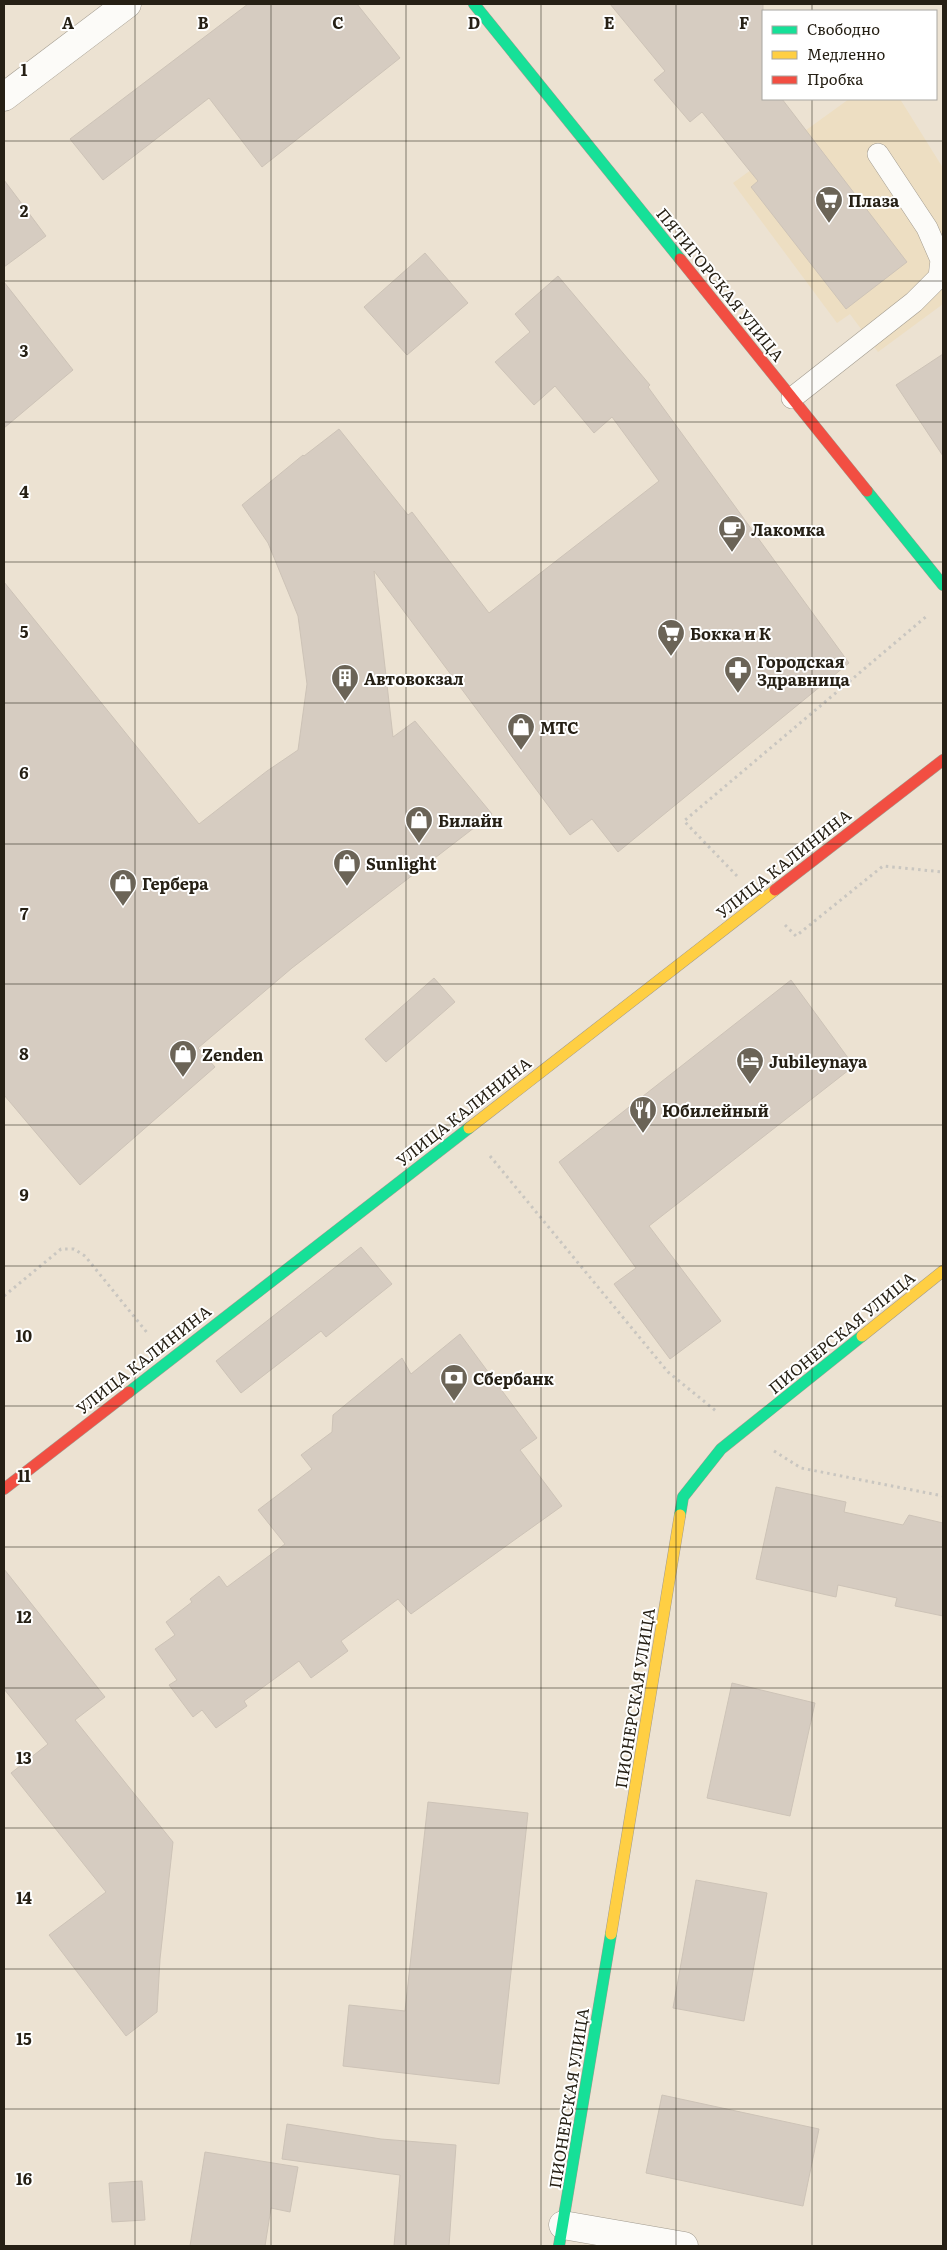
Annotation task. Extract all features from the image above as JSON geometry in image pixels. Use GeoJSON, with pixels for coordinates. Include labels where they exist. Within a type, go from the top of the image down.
{"type":"FeatureCollection","features":[{"type":"Feature","properties":{"kind":"street"},"geometry":{"type":"LineString","coordinates":[[4,97],[127,4]]}},
{"type":"Feature","properties":{"kind":"street","name":"ПЯТИГОРСКАЯ УЛИЦА"},"geometry":{"type":"LineString","coordinates":[[474,4],[943,585]]}},
{"type":"Feature","properties":{"kind":"street","name":"УЛИЦА КАЛИНИНА"},"geometry":{"type":"LineString","coordinates":[[4,1489],[943,760]]}},
{"type":"Feature","properties":{"kind":"street","name":"ПИОНЕРСКАЯ УЛИЦА"},"geometry":{"type":"LineString","coordinates":[[561,2236],[683,1498],[721,1449],[943,1271]]}},
{"type":"Feature","properties":{"kind":"street"},"geometry":{"type":"LineString","coordinates":[[561,2236],[684,2246]]}},
{"type":"Feature","properties":{"kind":"lane"},"geometry":{"type":"LineString","coordinates":[[792,398],[914,302],[939,277],[941,260],[927,228],[878,154]]}},
{"type":"Feature","properties":{"kind":"path"},"geometry":{"type":"LineString","coordinates":[[936,609],[684,821],[796,936],[883,866],[943,872]]}},
{"type":"Feature","properties":{"kind":"path"},"geometry":{"type":"LineString","coordinates":[[468,1128],[668,1372],[742,1432],[801,1468],[943,1496]]}},
{"type":"Feature","properties":{"kind":"path"},"geometry":{"type":"LineString","coordinates":[[4,1296],[61,1250],[74,1249],[85,1256],[169,1360]]}},
{"type":"Feature","properties":{"kind":"shaded area"},"geometry":{"type":"Polygon","coordinates":[[[848,100],[901,100],[943,168],[943,304],[878,352],[850,314],[837,323],[733,183],[848,100]]]}},
{"type":"Feature","properties":{"kind":"building"},"geometry":{"type":"Polygon","coordinates":[[[248,4],[357,4],[400,58],[262,167],[209,98],[103,180],[70,139],[248,4]]]}},
{"type":"Feature","properties":{"kind":"building"},"geometry":{"type":"Polygon","coordinates":[[[610,4],[763,4],[762,100],[783,100],[907,262],[846,309],[751,187],[758,181],[702,112],[690,122],[654,80],[665,71],[610,4]]]}},
{"type":"Feature","properties":{"kind":"building"},"geometry":{"type":"Polygon","coordinates":[[[4,180],[46,236],[4,267],[4,180]]]}},
{"type":"Feature","properties":{"kind":"building"},"geometry":{"type":"Polygon","coordinates":[[[425,253],[468,303],[407,355],[364,307],[425,253]]]}},
{"type":"Feature","properties":{"kind":"building"},"geometry":{"type":"Polygon","coordinates":[[[558,276],[650,385],[648,387],[849,663],[618,852],[592,819],[570,835],[374,571],[393,737],[415,721],[492,814],[292,968],[198,1048],[215,1067],[80,1185],[4,1095],[4,582],[199,824],[267,771],[298,750],[307,684],[298,616],[268,543],[242,505],[303,455],[339,429],[408,515],[412,512],[489,613],[659,481],[612,417],[594,433],[555,386],[534,405],[495,362],[530,332],[515,314],[558,276]]]}},
{"type":"Feature","properties":{"kind":"building"},"geometry":{"type":"Polygon","coordinates":[[[4,282],[73,370],[4,428],[4,282]]]}},
{"type":"Feature","properties":{"kind":"building"},"geometry":{"type":"Polygon","coordinates":[[[943,354],[943,456],[896,385],[943,354]]]}},
{"type":"Feature","properties":{"kind":"building"},"geometry":{"type":"Polygon","coordinates":[[[434,978],[455,1002],[386,1062],[365,1039],[434,978]]]}},
{"type":"Feature","properties":{"kind":"building"},"geometry":{"type":"Polygon","coordinates":[[[791,980],[854,1066],[649,1226],[721,1321],[670,1359],[614,1284],[636,1268],[559,1162],[791,980]]]}},
{"type":"Feature","properties":{"kind":"building"},"geometry":{"type":"Polygon","coordinates":[[[361,1247],[392,1284],[326,1337],[321,1331],[241,1393],[216,1361],[361,1247]]]}},
{"type":"Feature","properties":{"kind":"building"},"geometry":{"type":"Polygon","coordinates":[[[460,1334],[537,1438],[520,1450],[562,1506],[411,1614],[398,1599],[341,1641],[348,1651],[311,1678],[299,1661],[244,1701],[247,1706],[216,1728],[202,1710],[193,1717],[169,1685],[177,1680],[155,1649],[175,1635],[166,1622],[192,1602],[190,1599],[219,1576],[227,1587],[285,1544],[258,1510],[312,1469],[301,1455],[332,1432],[333,1415],[402,1358],[411,1374],[460,1334]]]}},
{"type":"Feature","properties":{"kind":"building"},"geometry":{"type":"Polygon","coordinates":[[[776,1487],[846,1502],[844,1512],[903,1525],[909,1515],[943,1523],[943,1616],[895,1606],[897,1598],[838,1585],[836,1597],[756,1579],[776,1487]]]}},
{"type":"Feature","properties":{"kind":"building"},"geometry":{"type":"Polygon","coordinates":[[[4,1569],[105,1697],[75,1720],[173,1842],[160,1959],[157,2012],[126,2036],[49,1935],[106,1892],[11,1773],[48,1744],[4,1689],[4,1569]]]}},
{"type":"Feature","properties":{"kind":"building"},"geometry":{"type":"Polygon","coordinates":[[[732,1683],[815,1703],[790,1816],[707,1798],[732,1683]]]}},
{"type":"Feature","properties":{"kind":"building"},"geometry":{"type":"Polygon","coordinates":[[[428,1802],[528,1813],[499,2084],[343,2066],[349,2005],[405,2011],[428,1802]]]}},
{"type":"Feature","properties":{"kind":"building"},"geometry":{"type":"Polygon","coordinates":[[[696,1880],[767,1893],[744,2021],[673,2008],[696,1880]]]}},
{"type":"Feature","properties":{"kind":"building"},"geometry":{"type":"Polygon","coordinates":[[[662,2095],[819,2129],[803,2206],[646,2173],[662,2095]]]}},
{"type":"Feature","properties":{"kind":"building"},"geometry":{"type":"Polygon","coordinates":[[[287,2124],[381,2139],[456,2145],[449,2246],[394,2246],[400,2175],[282,2159],[287,2124]]]}},
{"type":"Feature","properties":{"kind":"building"},"geometry":{"type":"Polygon","coordinates":[[[205,2152],[298,2167],[290,2212],[271,2208],[265,2246],[190,2246],[205,2152]]]}},
{"type":"Feature","properties":{"kind":"building"},"geometry":{"type":"Polygon","coordinates":[[[142,2181],[145,2220],[112,2222],[109,2183],[142,2181]]]}},
{"type":"Feature","properties":{"kind":"traffic: fast"},"geometry":{"type":"LineString","coordinates":[[474,4],[680,259]]}},
{"type":"Feature","properties":{"kind":"traffic: fast"},"geometry":{"type":"LineString","coordinates":[[867,491],[943,585]]}},
{"type":"Feature","properties":{"kind":"traffic: fast"},"geometry":{"type":"LineString","coordinates":[[129,1392],[469,1128]]}},
{"type":"Feature","properties":{"kind":"traffic: fast"},"geometry":{"type":"LineString","coordinates":[[680,1515],[683,1497],[721,1449],[862,1336]]}},
{"type":"Feature","properties":{"kind":"traffic: fast"},"geometry":{"type":"LineString","coordinates":[[559,2246],[611,1934]]}},
{"type":"Feature","properties":{"kind":"traffic: slow"},"geometry":{"type":"LineString","coordinates":[[469,1128],[775,890]]}},
{"type":"Feature","properties":{"kind":"traffic: slow"},"geometry":{"type":"LineString","coordinates":[[862,1336],[943,1271]]}},
{"type":"Feature","properties":{"kind":"traffic: slow"},"geometry":{"type":"LineString","coordinates":[[611,1934],[680,1515]]}},
{"type":"Feature","properties":{"kind":"traffic: jam"},"geometry":{"type":"LineString","coordinates":[[680,259],[867,491]]}},
{"type":"Feature","properties":{"kind":"traffic: jam"},"geometry":{"type":"LineString","coordinates":[[775,890],[943,760]]}},
{"type":"Feature","properties":{"kind":"traffic: jam"},"geometry":{"type":"LineString","coordinates":[[4,1489],[129,1392]]}},
{"type":"Feature","properties":{"kind":"place","name":"Плаза"},"geometry":{"type":"Point","coordinates":[829,224]}},
{"type":"Feature","properties":{"kind":"place","name":"Лакомка"},"geometry":{"type":"Point","coordinates":[732,553]}},
{"type":"Feature","properties":{"kind":"place","name":"Бокка и К"},"geometry":{"type":"Point","coordinates":[671,657]}},
{"type":"Feature","properties":{"kind":"place","name":"Городская Здравница"},"geometry":{"type":"Point","coordinates":[738,694]}},
{"type":"Feature","properties":{"kind":"place","name":"Автовокзал"},"geometry":{"type":"Point","coordinates":[345,702]}},
{"type":"Feature","properties":{"kind":"place","name":"МТС"},"geometry":{"type":"Point","coordinates":[521,751]}},
{"type":"Feature","properties":{"kind":"place","name":"Билайн"},"geometry":{"type":"Point","coordinates":[419,844]}},
{"type":"Feature","properties":{"kind":"place","name":"Sunlight"},"geometry":{"type":"Point","coordinates":[347,887]}},
{"type":"Feature","properties":{"kind":"place","name":"Гербера"},"geometry":{"type":"Point","coordinates":[123,907]}},
{"type":"Feature","properties":{"kind":"place","name":"Zenden"},"geometry":{"type":"Point","coordinates":[183,1078]}},
{"type":"Feature","properties":{"kind":"place","name":"Jubileynaya"},"geometry":{"type":"Point","coordinates":[750,1085]}},
{"type":"Feature","properties":{"kind":"place","name":"Юбилейный"},"geometry":{"type":"Point","coordinates":[643,1134]}},
{"type":"Feature","properties":{"kind":"place","name":"Сбербанк"},"geometry":{"type":"Point","coordinates":[454,1402]}}]}
